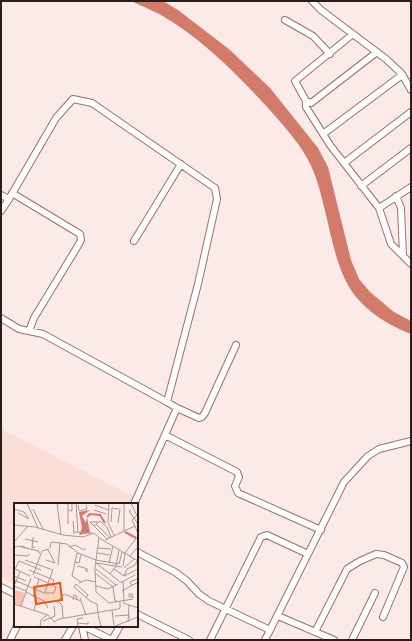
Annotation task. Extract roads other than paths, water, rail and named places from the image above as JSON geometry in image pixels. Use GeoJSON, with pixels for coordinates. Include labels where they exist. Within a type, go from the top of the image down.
{"type":"FeatureCollection","features":[{"type":"Feature","properties":{"kind":"street"},"geometry":{"type":"LineString","coordinates":[[312,1],[321,10],[377,52],[402,75],[411,90]]}},
{"type":"Feature","properties":{"kind":"street"},"geometry":{"type":"LineString","coordinates":[[285,20],[313,36],[330,54]]}},
{"type":"Feature","properties":{"kind":"street"},"geometry":{"type":"LineString","coordinates":[[353,34],[296,81],[306,101],[306,107],[330,145],[379,208],[391,244],[411,264]]}},
{"type":"Feature","properties":{"kind":"street"},"geometry":{"type":"LineString","coordinates":[[306,101],[311,103],[377,52]]}},
{"type":"Feature","properties":{"kind":"street"},"geometry":{"type":"LineString","coordinates":[[323,134],[402,75]]}},
{"type":"Feature","properties":{"kind":"street"},"geometry":{"type":"LineString","coordinates":[[1,211],[56,118],[73,99],[92,103],[215,188],[217,199],[198,284],[168,402]]}},
{"type":"Feature","properties":{"kind":"street"},"geometry":{"type":"LineString","coordinates":[[344,163],[411,112]]}},
{"type":"Feature","properties":{"kind":"street"},"geometry":{"type":"LineString","coordinates":[[362,186],[411,148]]}},
{"type":"Feature","properties":{"kind":"street"},"geometry":{"type":"LineString","coordinates":[[134,241],[181,164]]}},
{"type":"Feature","properties":{"kind":"street"},"geometry":{"type":"LineString","coordinates":[[379,208],[411,187]]}},
{"type":"Feature","properties":{"kind":"street"},"geometry":{"type":"LineString","coordinates":[[12,193],[80,234],[79,244],[34,318],[29,331]]}},
{"type":"Feature","properties":{"kind":"street"},"geometry":{"type":"LineString","coordinates":[[1,195],[8,199]]}},
{"type":"Feature","properties":{"kind":"street"},"geometry":{"type":"LineString","coordinates":[[396,196],[401,208],[403,256]]}},
{"type":"Feature","properties":{"kind":"street"},"geometry":{"type":"LineString","coordinates":[[1,318],[19,329],[43,334],[177,408],[199,418],[205,412],[236,345]]}},
{"type":"Feature","properties":{"kind":"street"},"geometry":{"type":"LineString","coordinates":[[134,503],[177,408]]}},
{"type":"Feature","properties":{"kind":"street"},"geometry":{"type":"LineString","coordinates":[[164,435],[237,472],[239,477],[235,486],[238,493],[321,530]]}},
{"type":"Feature","properties":{"kind":"street"},"geometry":{"type":"LineString","coordinates":[[265,640],[344,482],[368,456],[379,449],[411,441]]}},
{"type":"Feature","properties":{"kind":"street"},"geometry":{"type":"LineString","coordinates":[[210,640],[261,537],[267,535],[308,554]]}},
{"type":"Feature","properties":{"kind":"street"},"geometry":{"type":"LineString","coordinates":[[138,553],[175,572],[209,601],[270,630]]}},
{"type":"Feature","properties":{"kind":"street"},"geometry":{"type":"LineString","coordinates":[[315,632],[347,569],[376,554],[384,555],[404,564],[403,570],[383,617]]}},
{"type":"Feature","properties":{"kind":"street"},"geometry":{"type":"LineString","coordinates":[[1,588],[14,594]]}},
{"type":"Feature","properties":{"kind":"street"},"geometry":{"type":"LineString","coordinates":[[352,640],[375,593]]}},
{"type":"Feature","properties":{"kind":"street"},"geometry":{"type":"LineString","coordinates":[[138,614],[189,640]]}},
{"type":"Feature","properties":{"kind":"street"},"geometry":{"type":"LineString","coordinates":[[278,616],[334,640]]}},
{"type":"Feature","properties":{"kind":"street"},"geometry":{"type":"LineString","coordinates":[[10,640],[16,627]]}},
{"type":"Feature","properties":{"kind":"street"},"geometry":{"type":"LineString","coordinates":[[65,640],[72,627]]}},
{"type":"Feature","properties":{"kind":"street"},"geometry":{"type":"LineString","coordinates":[[83,627],[85,640]]}},
{"type":"Feature","properties":{"kind":"street"},"geometry":{"type":"LineString","coordinates":[[85,627],[112,640],[119,627]]}}]}
